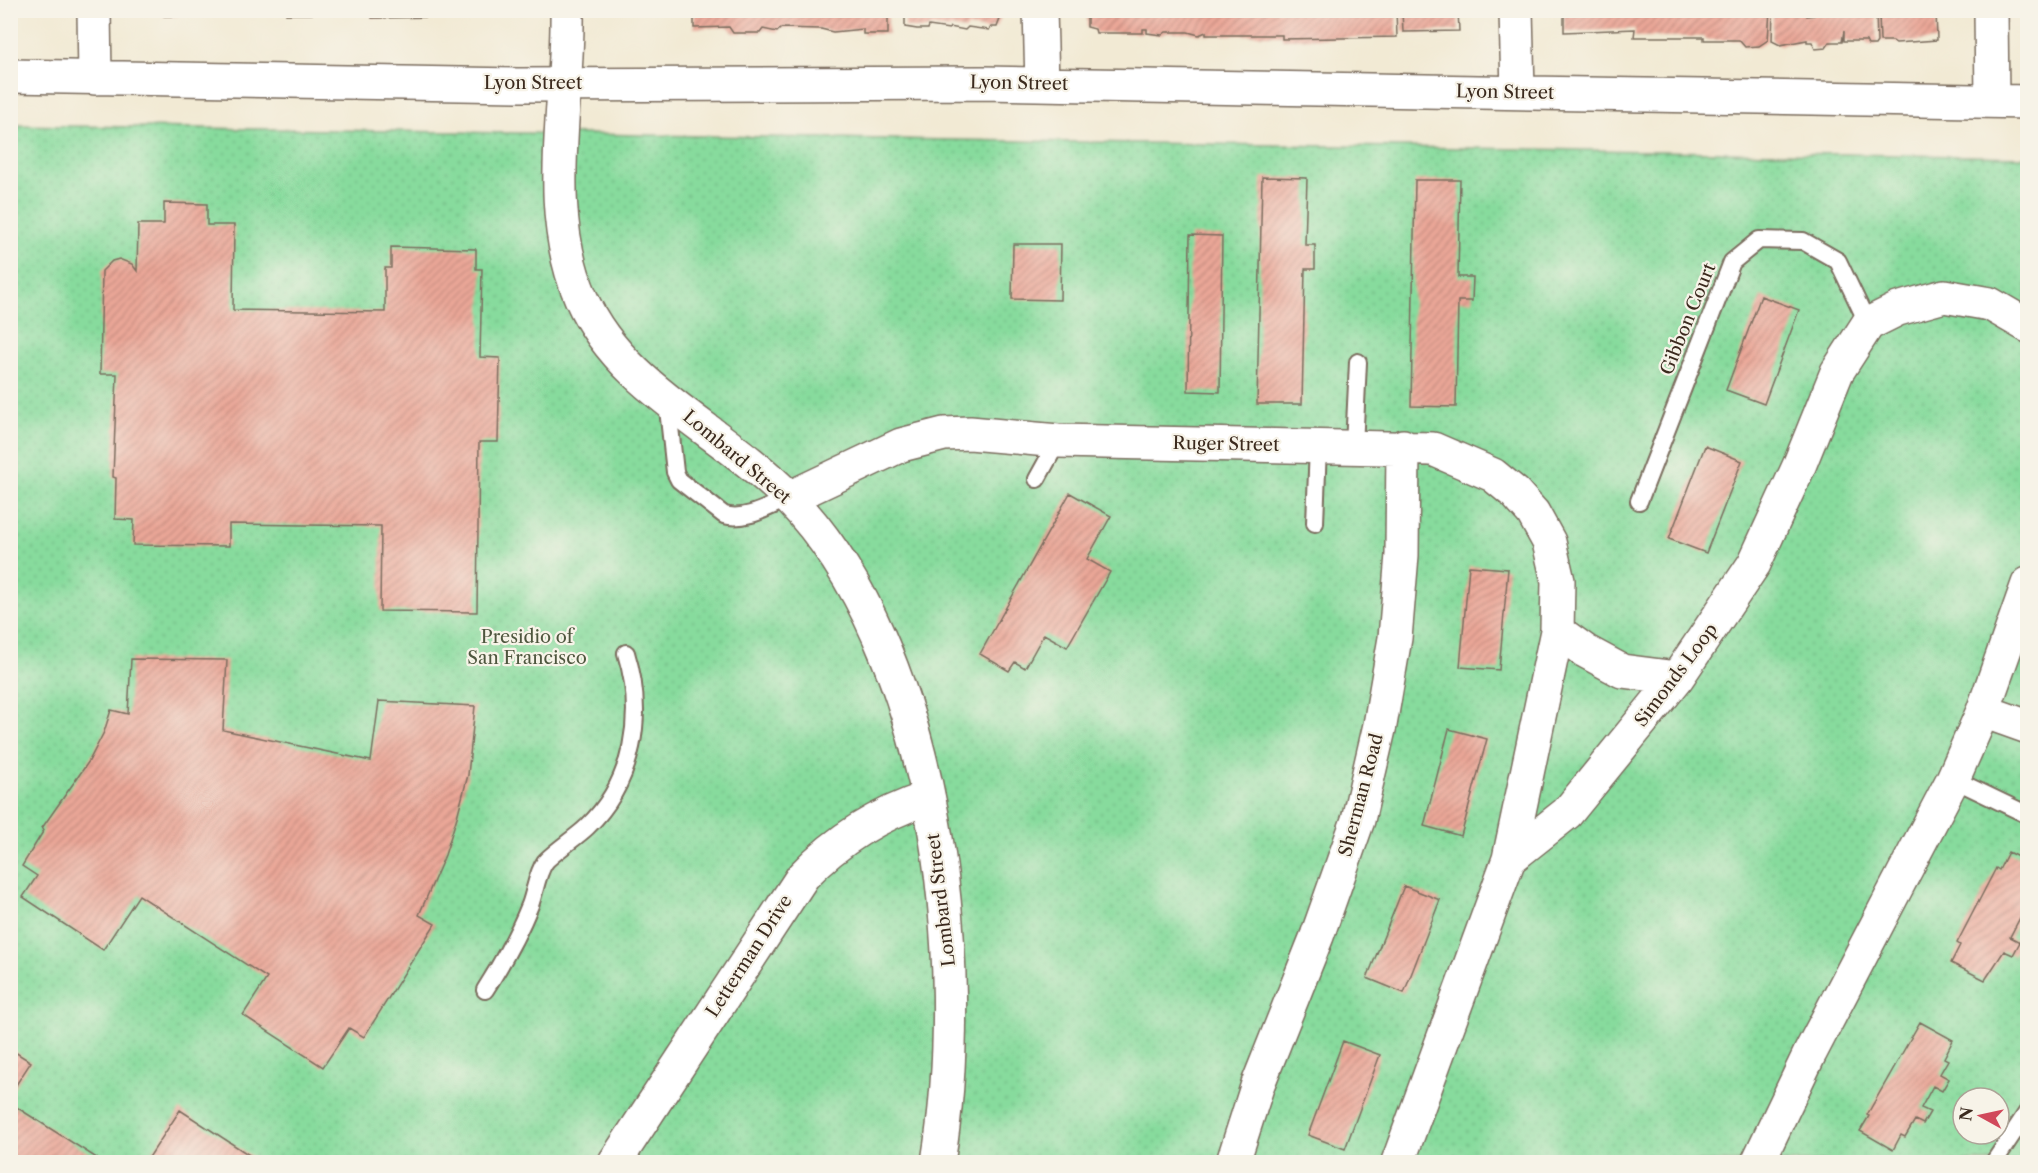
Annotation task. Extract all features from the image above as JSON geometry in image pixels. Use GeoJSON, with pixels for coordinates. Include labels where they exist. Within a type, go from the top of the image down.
{"type":"FeatureCollection","features":[{"type":"Feature","properties":{"kind":"street"},"geometry":{"type":"LineString","coordinates":[[94,10],[95,78]]}},
{"type":"Feature","properties":{"kind":"street","name":"Lombard Street"},"geometry":{"type":"LineString","coordinates":[[567,10],[561,176],[566,245],[572,272],[592,320],[607,343],[624,362],[667,399],[751,464],[789,498],[830,546],[874,627],[901,697],[928,798],[943,885],[951,985],[947,1086],[938,1162]]}},
{"type":"Feature","properties":{"kind":"street"},"geometry":{"type":"LineString","coordinates":[[1041,10],[1042,84]]}},
{"type":"Feature","properties":{"kind":"street"},"geometry":{"type":"LineString","coordinates":[[1516,10],[1518,92]]}},
{"type":"Feature","properties":{"kind":"street"},"geometry":{"type":"LineString","coordinates":[[1991,10],[1992,101]]}},
{"type":"Feature","properties":{"kind":"street","name":"Lyon Street"},"geometry":{"type":"LineString","coordinates":[[10,76],[563,84],[1042,84],[2028,102]]}},
{"type":"Feature","properties":{"kind":"street"},"geometry":{"type":"LineString","coordinates":[[1868,324],[1898,309],[1944,296],[1990,304],[2028,326]]}},
{"type":"Feature","properties":{"kind":"street","name":"Simonds Loop"},"geometry":{"type":"LineString","coordinates":[[1509,859],[1566,813],[1677,678],[1754,564],[1799,466],[1837,372],[1868,324]]}},
{"type":"Feature","properties":{"kind":"street","name":"Ruger Street"},"geometry":{"type":"LineString","coordinates":[[789,498],[877,455],[922,438],[944,434],[982,433],[1058,441],[1434,448],[1493,475],[1533,513],[1549,542],[1558,581],[1557,631],[1509,859]]}},
{"type":"Feature","properties":{"kind":"street","name":"Sherman Road"},"geometry":{"type":"LineString","coordinates":[[1233,1162],[1258,1084],[1317,936],[1358,820],[1380,725],[1395,638],[1402,555],[1403,446]]}},
{"type":"Feature","properties":{"kind":"street"},"geometry":{"type":"LineString","coordinates":[[1758,1162],[1810,1053],[1953,779],[1983,711],[2028,584]]}},
{"type":"Feature","properties":{"kind":"street"},"geometry":{"type":"LineString","coordinates":[[1557,631],[1585,651],[1623,671],[1677,678]]}},
{"type":"Feature","properties":{"kind":"street"},"geometry":{"type":"LineString","coordinates":[[1983,711],[2028,728]]}},
{"type":"Feature","properties":{"kind":"street","name":"Letterman Drive"},"geometry":{"type":"LineString","coordinates":[[615,1162],[803,876],[819,859],[859,829],[895,810],[928,798]]}},
{"type":"Feature","properties":{"kind":"street"},"geometry":{"type":"LineString","coordinates":[[1398,1162],[1509,859]]}},
{"type":"Feature","properties":{"kind":"lane","name":"Gibbon Court"},"geometry":{"type":"LineString","coordinates":[[1639,501],[1732,262],[1759,240],[1803,241],[1838,261],[1868,324]]}},
{"type":"Feature","properties":{"kind":"lane"},"geometry":{"type":"LineString","coordinates":[[1354,447],[1358,362]]}},
{"type":"Feature","properties":{"kind":"lane"},"geometry":{"type":"LineString","coordinates":[[667,399],[673,463],[679,480],[724,515],[732,517],[741,518],[789,498]]}},
{"type":"Feature","properties":{"kind":"lane"},"geometry":{"type":"LineString","coordinates":[[1037,479],[1058,441]]}},
{"type":"Feature","properties":{"kind":"lane"},"geometry":{"type":"LineString","coordinates":[[1315,523],[1318,446]]}},
{"type":"Feature","properties":{"kind":"lane"},"geometry":{"type":"LineString","coordinates":[[485,990],[518,933],[545,861],[589,826],[605,807],[620,783],[635,734],[636,711],[632,673],[626,653]]}},
{"type":"Feature","properties":{"kind":"lane"},"geometry":{"type":"LineString","coordinates":[[1953,779],[2028,815]]}},
{"type":"Feature","properties":{"kind":"lane"},"geometry":{"type":"LineString","coordinates":[[1994,1162],[2028,1111]]}},
{"type":"Feature","properties":{"kind":"green space","name":"Presidio of San Francisco"},"geometry":{"type":"Polygon","coordinates":[[[11,125],[2027,157],[2027,1162],[11,1162],[11,125]]]}},
{"type":"Feature","properties":{"kind":"building"},"geometry":{"type":"Polygon","coordinates":[[[159,10],[178,10],[178,16],[164,16],[159,10]]]}},
{"type":"Feature","properties":{"kind":"building"},"geometry":{"type":"Polygon","coordinates":[[[212,10],[255,10],[255,13],[212,13],[212,10]]]}},
{"type":"Feature","properties":{"kind":"building"},"geometry":{"type":"Polygon","coordinates":[[[286,10],[313,10],[312,14],[286,14],[286,10]]]}},
{"type":"Feature","properties":{"kind":"building"},"geometry":{"type":"Polygon","coordinates":[[[372,10],[441,10],[441,17],[372,18],[372,10]]]}},
{"type":"Feature","properties":{"kind":"building"},"geometry":{"type":"Polygon","coordinates":[[[694,10],[888,10],[888,34],[863,34],[863,29],[833,32],[821,29],[781,28],[777,32],[763,29],[760,33],[733,33],[729,27],[694,28],[694,10]]]}},
{"type":"Feature","properties":{"kind":"building"},"geometry":{"type":"Polygon","coordinates":[[[905,10],[1000,10],[1000,19],[997,27],[991,27],[989,30],[929,26],[928,29],[917,29],[905,27],[905,10]]]}},
{"type":"Feature","properties":{"kind":"building"},"geometry":{"type":"Polygon","coordinates":[[[1092,10],[1396,10],[1397,37],[1282,39],[1282,35],[1206,35],[1206,32],[1199,35],[1188,32],[1166,32],[1162,35],[1147,33],[1147,29],[1143,29],[1143,33],[1096,33],[1095,29],[1087,27],[1087,12],[1092,10]]]}},
{"type":"Feature","properties":{"kind":"building"},"geometry":{"type":"Polygon","coordinates":[[[1402,10],[1458,10],[1459,31],[1403,32],[1402,10]]]}},
{"type":"Feature","properties":{"kind":"building"},"geometry":{"type":"Polygon","coordinates":[[[1564,10],[1770,10],[1768,40],[1759,46],[1745,47],[1739,40],[1704,40],[1704,37],[1634,37],[1635,29],[1564,32],[1564,10]]]}},
{"type":"Feature","properties":{"kind":"building"},"geometry":{"type":"Polygon","coordinates":[[[1773,10],[1807,10],[1807,16],[1814,15],[1813,10],[1876,10],[1877,42],[1875,45],[1868,45],[1866,41],[1844,41],[1844,31],[1842,42],[1830,42],[1826,48],[1815,49],[1812,42],[1807,42],[1807,40],[1780,45],[1772,41],[1773,10]]]}},
{"type":"Feature","properties":{"kind":"building"},"geometry":{"type":"Polygon","coordinates":[[[1889,10],[1936,10],[1937,40],[1896,43],[1880,41],[1879,14],[1889,14],[1889,10]]]}},
{"type":"Feature","properties":{"kind":"building"},"geometry":{"type":"Polygon","coordinates":[[[1262,177],[1307,178],[1305,245],[1315,245],[1315,269],[1305,269],[1302,404],[1257,404],[1262,177]]]}},
{"type":"Feature","properties":{"kind":"building"},"geometry":{"type":"Polygon","coordinates":[[[1415,180],[1460,180],[1458,277],[1473,277],[1472,301],[1458,301],[1456,407],[1411,406],[1415,180]]]}},
{"type":"Feature","properties":{"kind":"building"},"geometry":{"type":"Polygon","coordinates":[[[164,203],[207,204],[207,225],[234,225],[233,310],[385,312],[385,268],[391,268],[391,247],[476,249],[476,269],[482,269],[480,357],[500,358],[498,442],[479,442],[477,612],[380,611],[381,526],[229,524],[229,546],[133,545],[134,520],[115,519],[116,478],[113,477],[117,374],[100,374],[102,271],[112,261],[119,259],[132,264],[137,271],[138,224],[164,224],[164,203]]]}},
{"type":"Feature","properties":{"kind":"building"},"geometry":{"type":"Polygon","coordinates":[[[1190,235],[1222,236],[1220,392],[1188,391],[1190,235]]]}},
{"type":"Feature","properties":{"kind":"building"},"geometry":{"type":"Polygon","coordinates":[[[1013,244],[1061,244],[1060,300],[1012,299],[1013,244]]]}},
{"type":"Feature","properties":{"kind":"building"},"geometry":{"type":"Polygon","coordinates":[[[1761,296],[1799,310],[1764,404],[1726,390],[1761,296]]]}},
{"type":"Feature","properties":{"kind":"building"},"geometry":{"type":"Polygon","coordinates":[[[1705,446],[1742,461],[1706,553],[1669,539],[1705,446]]]}},
{"type":"Feature","properties":{"kind":"building"},"geometry":{"type":"Polygon","coordinates":[[[1070,493],[1111,516],[1087,559],[1110,572],[1067,647],[1044,634],[1025,668],[1015,662],[1009,671],[980,654],[1070,493]]]}},
{"type":"Feature","properties":{"kind":"building"},"geometry":{"type":"Polygon","coordinates":[[[1469,566],[1508,569],[1499,670],[1460,667],[1469,566]]]}},
{"type":"Feature","properties":{"kind":"building"},"geometry":{"type":"Polygon","coordinates":[[[131,659],[227,660],[223,730],[371,761],[379,701],[475,706],[468,775],[457,817],[445,855],[419,915],[435,924],[364,1037],[349,1028],[323,1067],[243,1015],[267,978],[139,895],[103,950],[23,897],[37,876],[22,866],[44,830],[42,828],[89,761],[104,732],[111,710],[128,714],[131,659]]]}},
{"type":"Feature","properties":{"kind":"building"},"geometry":{"type":"Polygon","coordinates":[[[1449,729],[1487,739],[1461,836],[1424,826],[1449,729]]]}},
{"type":"Feature","properties":{"kind":"building"},"geometry":{"type":"Polygon","coordinates":[[[2008,852],[2028,862],[2028,917],[2022,914],[2010,937],[2020,942],[2013,955],[2004,951],[1985,980],[1951,963],[1960,945],[1957,943],[1996,868],[1999,870],[2008,852]]]}},
{"type":"Feature","properties":{"kind":"building"},"geometry":{"type":"Polygon","coordinates":[[[1404,886],[1440,900],[1404,993],[1367,978],[1404,886]]]}},
{"type":"Feature","properties":{"kind":"building"},"geometry":{"type":"Polygon","coordinates":[[[1920,1022],[1953,1040],[1944,1058],[1948,1060],[1940,1074],[1949,1079],[1942,1091],[1933,1086],[1921,1108],[1930,1112],[1923,1124],[1915,1120],[1905,1137],[1901,1135],[1893,1150],[1860,1131],[1920,1022]]]}},
{"type":"Feature","properties":{"kind":"building"},"geometry":{"type":"Polygon","coordinates":[[[1343,1041],[1380,1055],[1345,1149],[1308,1135],[1343,1041]]]}},
{"type":"Feature","properties":{"kind":"building"},"geometry":{"type":"Polygon","coordinates":[[[10,1049],[31,1062],[10,1094],[10,1049]]]}},
{"type":"Feature","properties":{"kind":"building"},"geometry":{"type":"Polygon","coordinates":[[[10,1103],[103,1162],[10,1162],[10,1103]]]}},
{"type":"Feature","properties":{"kind":"building"},"geometry":{"type":"Polygon","coordinates":[[[180,1110],[260,1162],[146,1162],[180,1110]]]}}]}
